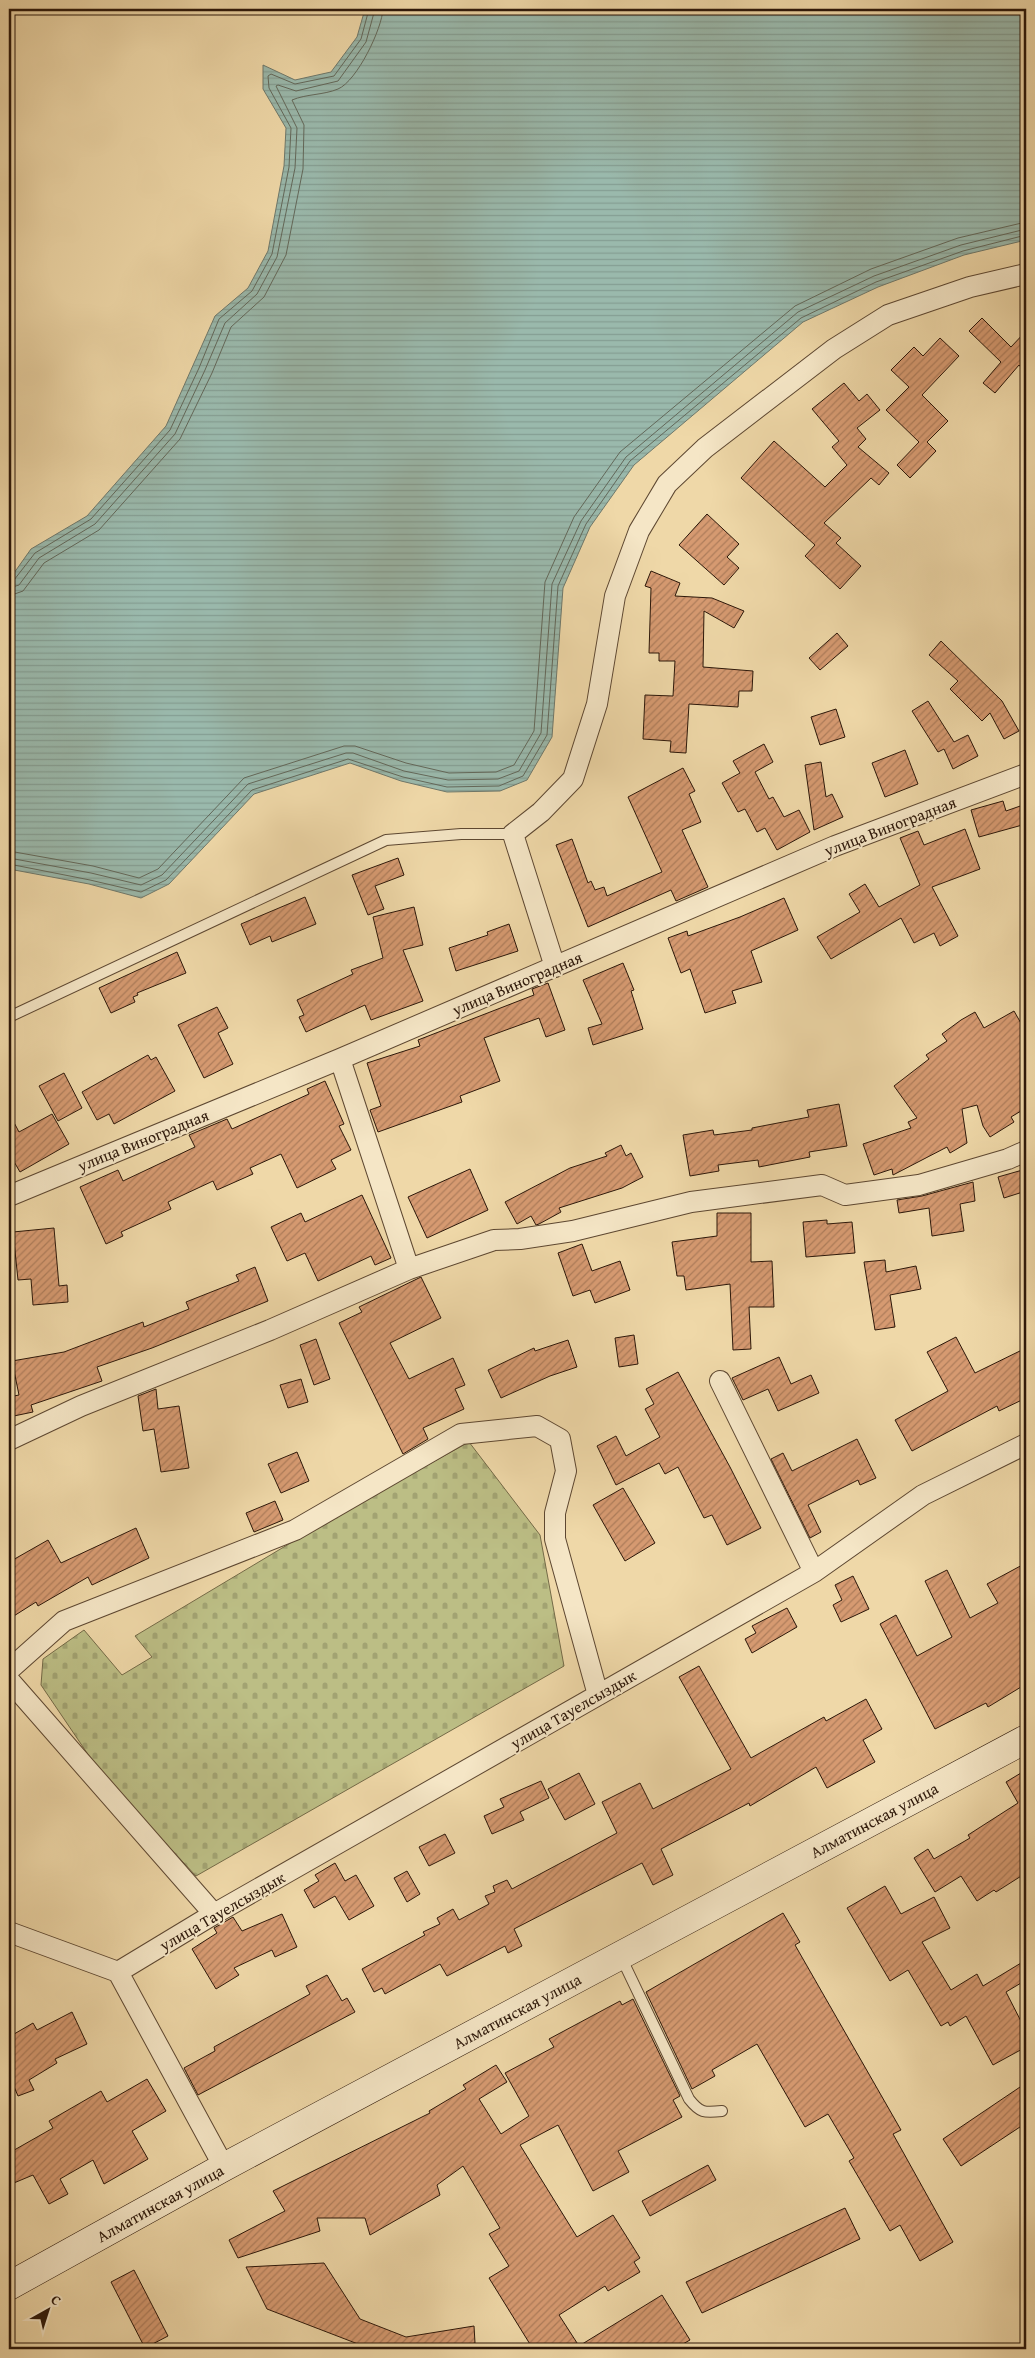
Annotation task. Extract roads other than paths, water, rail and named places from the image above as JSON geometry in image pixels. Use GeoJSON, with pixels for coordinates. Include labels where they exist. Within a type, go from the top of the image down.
{"type":"FeatureCollection","features":[{"type":"Feature","properties":{"kind":"main road","name":"Алматинская улица"},"geometry":{"type":"LineString","coordinates":[[9,2286],[224,2167],[1026,1739]]}},
{"type":"Feature","properties":{"kind":"street"},"geometry":{"type":"LineString","coordinates":[[555,967],[513,834],[542,812],[573,780],[597,704],[615,596],[639,531],[667,484],[705,448],[834,349],[888,315],[970,287],[1026,274]]}},
{"type":"Feature","properties":{"kind":"street","name":"улица Виноградная"},"geometry":{"type":"LineString","coordinates":[[9,1196],[340,1059],[835,846],[1026,774]]}},
{"type":"Feature","properties":{"kind":"street"},"geometry":{"type":"LineString","coordinates":[[340,1059],[409,1269]]}},
{"type":"Feature","properties":{"kind":"street"},"geometry":{"type":"LineString","coordinates":[[9,1440],[81,1406],[270,1330],[409,1269],[494,1240],[520,1239],[572,1231],[691,1202],[822,1185],[845,1195],[919,1185],[1008,1159],[1026,1151]]}},
{"type":"Feature","properties":{"kind":"street"},"geometry":{"type":"LineString","coordinates":[[720,1381],[814,1572]]}},
{"type":"Feature","properties":{"kind":"street"},"geometry":{"type":"LineString","coordinates":[[9,1670],[64,1621],[295,1530],[461,1434],[537,1426],[560,1439],[566,1471],[555,1513],[555,1538],[598,1695]]}},
{"type":"Feature","properties":{"kind":"street","name":"улица Тауелсыздык"},"geometry":{"type":"LineString","coordinates":[[118,1972],[214,1914],[814,1572],[923,1495],[1026,1444]]}},
{"type":"Feature","properties":{"kind":"street"},"geometry":{"type":"LineString","coordinates":[[9,1680],[214,1914]]}},
{"type":"Feature","properties":{"kind":"street"},"geometry":{"type":"LineString","coordinates":[[9,1932],[118,1972],[224,2167]]}},
{"type":"Feature","properties":{"kind":"lane"},"geometry":{"type":"LineString","coordinates":[[9,1017],[386,840],[461,834],[513,834]]}},
{"type":"Feature","properties":{"kind":"lane"},"geometry":{"type":"LineString","coordinates":[[620,1956],[689,2099],[697,2109],[706,2113],[722,2111]]}},
{"type":"Feature","properties":{"kind":"water"},"geometry":{"type":"Polygon","coordinates":[[[365,9],[1026,9],[1026,240],[964,255],[878,287],[803,322],[634,465],[590,527],[563,588],[552,737],[527,780],[500,791],[447,792],[401,781],[350,763],[254,794],[169,884],[141,898],[89,884],[9,869],[9,580],[31,549],[87,516],[166,426],[215,316],[248,288],[268,251],[284,166],[286,128],[263,89],[263,65],[295,80],[331,72],[357,37],[365,9]]]}}]}
